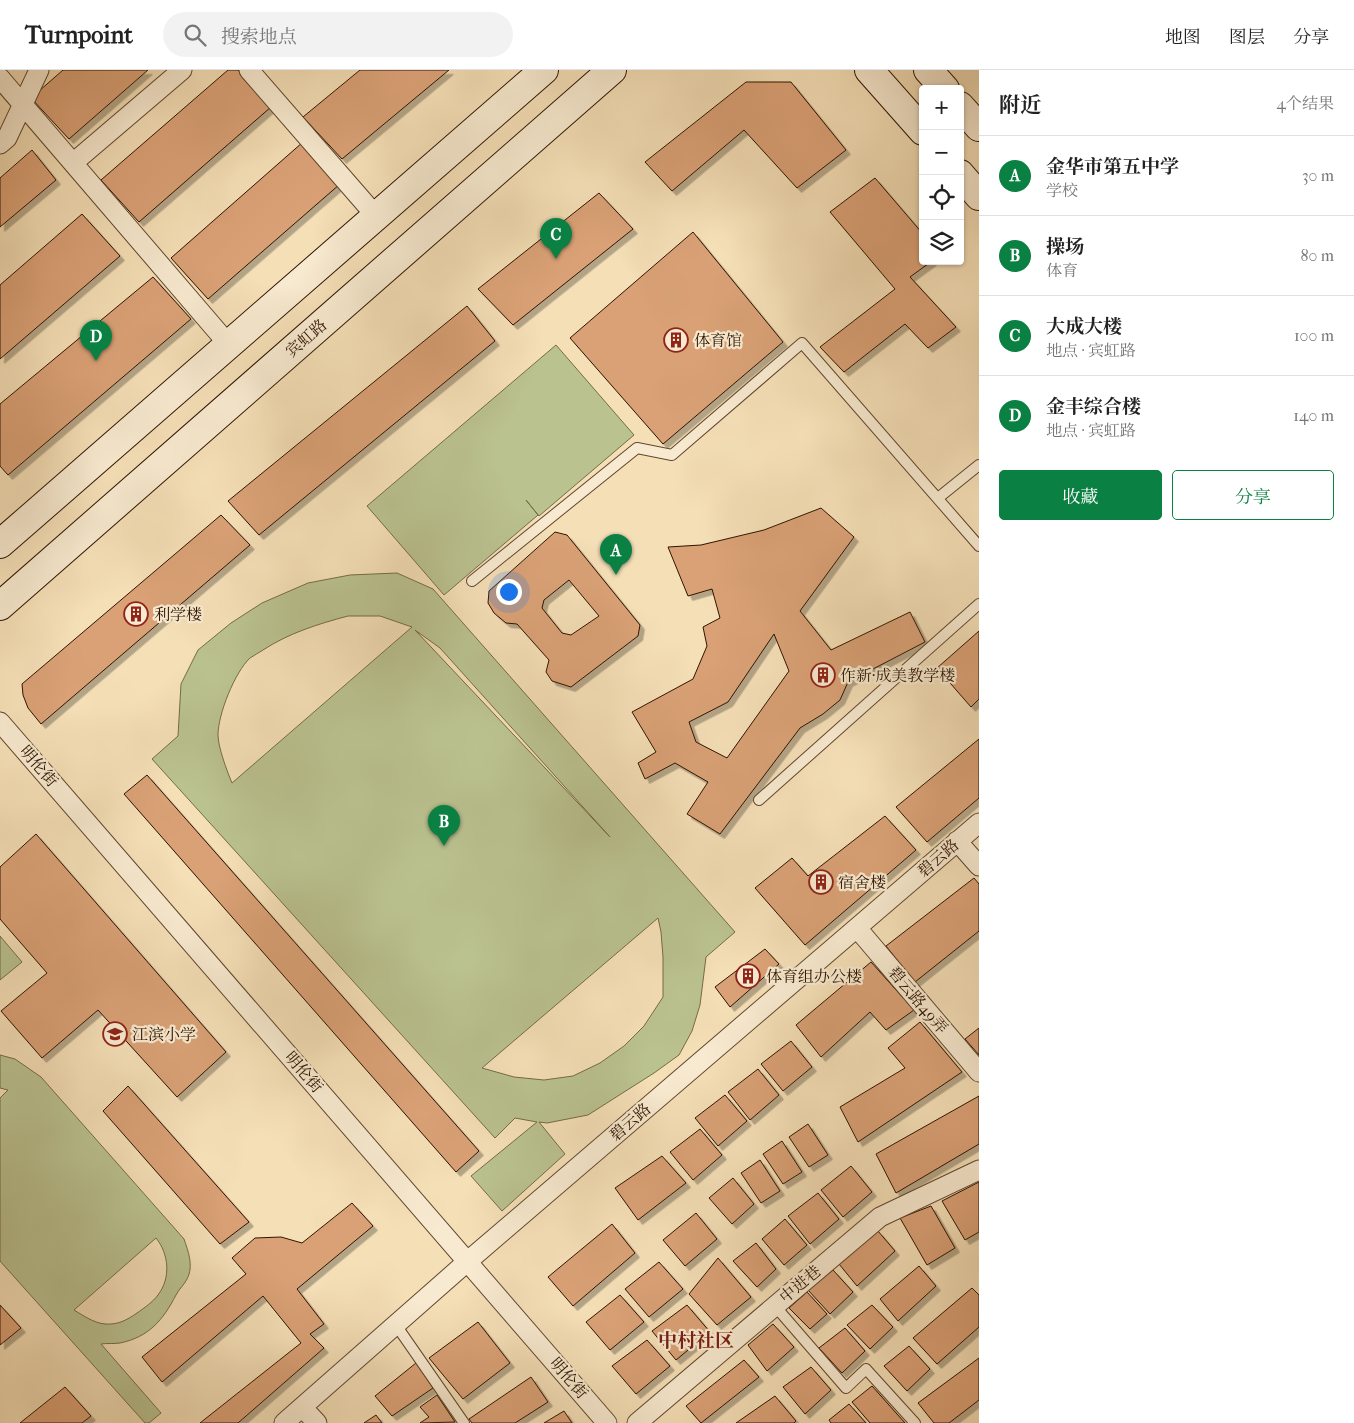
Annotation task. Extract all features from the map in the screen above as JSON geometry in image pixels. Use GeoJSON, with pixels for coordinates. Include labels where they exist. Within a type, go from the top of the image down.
{"type":"FeatureCollection","features":[{"type":"Feature","properties":{"kind":"main road"},"geometry":{"type":"LineString","coordinates":[[2,539],[544,70]]}},
{"type":"Feature","properties":{"kind":"main road","name":"宾虹路"},"geometry":{"type":"LineString","coordinates":[[0,606],[612,70]]}},
{"type":"Feature","properties":{"kind":"main road"},"geometry":{"type":"LineString","coordinates":[[869,70],[922,130]]}},
{"type":"Feature","properties":{"kind":"main road"},"geometry":{"type":"LineString","coordinates":[[928,70],[941,85]]}},
{"type":"Feature","properties":{"kind":"main road"},"geometry":{"type":"LineString","coordinates":[[964,110],[979,127]]}},
{"type":"Feature","properties":{"kind":"main road"},"geometry":{"type":"LineString","coordinates":[[961,175],[979,196]]}},
{"type":"Feature","properties":{"kind":"street"},"geometry":{"type":"LineString","coordinates":[[0,144],[7,138],[40,70]]}},
{"type":"Feature","properties":{"kind":"street"},"geometry":{"type":"LineString","coordinates":[[73,163],[182,70]]}},
{"type":"Feature","properties":{"kind":"street"},"geometry":{"type":"LineString","coordinates":[[249,70],[376,216]]}},
{"type":"Feature","properties":{"kind":"street"},"geometry":{"type":"LineString","coordinates":[[0,78],[228,345]]}},
{"type":"Feature","properties":{"kind":"street","name":"明伦街"},"geometry":{"type":"LineString","coordinates":[[0,722],[607,1423]]}},
{"type":"Feature","properties":{"kind":"street","name":"碧云路"},"geometry":{"type":"LineString","coordinates":[[284,1423],[468,1261],[979,823]]}},
{"type":"Feature","properties":{"kind":"street"},"geometry":{"type":"LineString","coordinates":[[957,841],[979,866]]}},
{"type":"Feature","properties":{"kind":"street","name":"碧云路49弄"},"geometry":{"type":"LineString","coordinates":[[856,928],[979,1072]]}},
{"type":"Feature","properties":{"kind":"street","name":"中进巷"},"geometry":{"type":"LineString","coordinates":[[637,1423],[880,1217],[979,1170]]}},
{"type":"Feature","properties":{"kind":"street"},"geometry":{"type":"LineString","coordinates":[[302,1406],[317,1423]]}},
{"type":"Feature","properties":{"kind":"lane"},"geometry":{"type":"LineString","coordinates":[[472,581],[637,448],[672,455],[802,343],[979,546]]}},
{"type":"Feature","properties":{"kind":"lane"},"geometry":{"type":"LineString","coordinates":[[938,498],[979,465]]}},
{"type":"Feature","properties":{"kind":"lane"},"geometry":{"type":"LineString","coordinates":[[759,800],[979,604]]}},
{"type":"Feature","properties":{"kind":"lane"},"geometry":{"type":"LineString","coordinates":[[775,1306],[846,1388],[866,1369],[916,1423]]}},
{"type":"Feature","properties":{"kind":"lane"},"geometry":{"type":"LineString","coordinates":[[396,1325],[464,1423]]}},
{"type":"Feature","properties":{"kind":"green space"},"geometry":{"type":"Polygon","coordinates":[[[556,345],[634,435],[539,516],[526,500],[538,515],[444,595],[367,506],[556,345]]]}},
{"type":"Feature","properties":{"kind":"green space"},"geometry":{"type":"Polygon","coordinates":[[[397,573],[433,589],[735,932],[706,957],[700,1005],[692,1031],[679,1055],[588,1115],[547,1123],[539,1122],[565,1154],[502,1211],[471,1176],[537,1122],[515,1118],[495,1138],[152,759],[178,736],[181,684],[198,650],[231,623],[262,603],[308,583],[350,575],[397,573]],[[348,616],[293,634],[273,644],[244,664],[228,694],[221,716],[218,735],[219,746],[232,783],[412,627],[380,616],[348,616]],[[415,630],[610,837],[440,648],[415,630]],[[658,918],[482,1068],[514,1077],[544,1080],[573,1076],[600,1063],[624,1046],[644,1026],[663,997],[663,957],[658,918]]]}},
{"type":"Feature","properties":{"kind":"green space"},"geometry":{"type":"Polygon","coordinates":[[[0,936],[22,962],[0,980],[0,936]]]}},
{"type":"Feature","properties":{"kind":"green space"},"geometry":{"type":"Polygon","coordinates":[[[0,1055],[15,1059],[41,1077],[184,1239],[190,1259],[189,1274],[160,1320],[147,1332],[130,1340],[120,1343],[101,1344],[161,1413],[149,1423],[145,1423],[0,1261],[0,1098],[8,1090],[0,1088],[0,1055]],[[156,1238],[74,1310],[93,1321],[110,1324],[126,1320],[145,1307],[158,1295],[167,1274],[166,1259],[156,1238]]]}},
{"type":"Feature","properties":{"kind":"building"},"geometry":{"type":"Polygon","coordinates":[[[63,70],[148,70],[69,139],[31,98],[63,70]]]}},
{"type":"Feature","properties":{"kind":"building"},"geometry":{"type":"Polygon","coordinates":[[[228,70],[238,70],[271,107],[139,222],[101,180],[228,70]]]}},
{"type":"Feature","properties":{"kind":"building"},"geometry":{"type":"Polygon","coordinates":[[[360,70],[449,70],[342,159],[303,117],[360,70]]]}},
{"type":"Feature","properties":{"kind":"building"},"geometry":{"type":"Polygon","coordinates":[[[746,82],[791,82],[846,150],[797,188],[744,130],[672,191],[645,162],[746,82]]]}},
{"type":"Feature","properties":{"kind":"building"},"geometry":{"type":"Polygon","coordinates":[[[303,142],[340,184],[208,299],[171,258],[303,142]]]}},
{"type":"Feature","properties":{"kind":"building"},"geometry":{"type":"Polygon","coordinates":[[[32,150],[56,180],[0,227],[0,178],[32,150]]]}},
{"type":"Feature","properties":{"kind":"building"},"geometry":{"type":"Polygon","coordinates":[[[875,178],[919,229],[919,265],[926,265],[910,277],[956,327],[928,348],[905,324],[844,372],[820,347],[895,289],[830,212],[875,178]]]}},
{"type":"Feature","properties":{"kind":"building"},"geometry":{"type":"Polygon","coordinates":[[[599,193],[633,229],[513,325],[478,289],[599,193]]]}},
{"type":"Feature","properties":{"kind":"building"},"geometry":{"type":"Polygon","coordinates":[[[82,214],[120,256],[0,359],[0,285],[82,214]]]}},
{"type":"Feature","properties":{"kind":"building","name":"体育馆"},"geometry":{"type":"Polygon","coordinates":[[[693,232],[783,342],[663,444],[570,338],[693,232]]]}},
{"type":"Feature","properties":{"kind":"building"},"geometry":{"type":"Polygon","coordinates":[[[153,277],[191,319],[8,475],[0,466],[0,404],[153,277]]]}},
{"type":"Feature","properties":{"kind":"building"},"geometry":{"type":"Polygon","coordinates":[[[467,306],[495,341],[259,535],[228,501],[467,306]]]}},
{"type":"Feature","properties":{"kind":"building","name":"作新·成美教学楼"},"geometry":{"type":"Polygon","coordinates":[[[821,508],[854,537],[800,611],[831,650],[910,612],[925,642],[848,682],[840,700],[823,714],[800,728],[720,834],[687,814],[708,782],[675,763],[645,779],[638,763],[656,752],[632,712],[693,679],[707,646],[703,627],[720,618],[712,589],[688,596],[668,547],[701,545],[764,530],[821,508]],[[774,634],[728,702],[689,722],[696,742],[727,758],[789,671],[774,634]]]}},
{"type":"Feature","properties":{"kind":"building","name":"利学楼"},"geometry":{"type":"Polygon","coordinates":[[[221,515],[250,545],[41,724],[28,708],[23,695],[22,684],[221,515]]]}},
{"type":"Feature","properties":{"kind":"building"},"geometry":{"type":"Polygon","coordinates":[[[555,532],[567,535],[640,625],[638,636],[571,687],[552,681],[546,672],[549,660],[517,624],[506,623],[494,613],[488,603],[489,591],[555,532]],[[569,580],[544,600],[542,608],[562,633],[571,635],[599,616],[569,580]]]}},
{"type":"Feature","properties":{"kind":"building"},"geometry":{"type":"Polygon","coordinates":[[[979,631],[979,699],[971,707],[937,668],[979,631]]]}},
{"type":"Feature","properties":{"kind":"building"},"geometry":{"type":"Polygon","coordinates":[[[979,739],[979,798],[927,842],[896,807],[979,739]]]}},
{"type":"Feature","properties":{"kind":"building"},"geometry":{"type":"Polygon","coordinates":[[[147,775],[479,1151],[456,1172],[124,794],[147,775]]]}},
{"type":"Feature","properties":{"kind":"building","name":"宿舍楼"},"geometry":{"type":"Polygon","coordinates":[[[885,816],[916,850],[805,945],[755,888],[792,858],[808,876],[885,816]]]}},
{"type":"Feature","properties":{"kind":"building"},"geometry":{"type":"Polygon","coordinates":[[[36,834],[226,1052],[177,1097],[98,1010],[42,1058],[1,1011],[47,973],[0,919],[0,867],[36,834]]]}},
{"type":"Feature","properties":{"kind":"building"},"geometry":{"type":"Polygon","coordinates":[[[974,878],[979,884],[979,931],[915,982],[886,946],[974,878]]]}},
{"type":"Feature","properties":{"kind":"building","name":"体育组办公楼"},"geometry":{"type":"Polygon","coordinates":[[[765,949],[779,964],[730,1007],[715,987],[765,949]]]}},
{"type":"Feature","properties":{"kind":"building"},"geometry":{"type":"Polygon","coordinates":[[[871,962],[914,1010],[886,1030],[870,1012],[821,1057],[796,1025],[871,962]]]}},
{"type":"Feature","properties":{"kind":"building"},"geometry":{"type":"Polygon","coordinates":[[[920,1022],[962,1072],[858,1142],[840,1107],[905,1068],[888,1048],[920,1022]]]}},
{"type":"Feature","properties":{"kind":"building"},"geometry":{"type":"Polygon","coordinates":[[[979,1028],[979,1055],[965,1039],[979,1028]]]}},
{"type":"Feature","properties":{"kind":"building"},"geometry":{"type":"Polygon","coordinates":[[[791,1041],[812,1067],[783,1091],[761,1064],[791,1041]]]}},
{"type":"Feature","properties":{"kind":"building"},"geometry":{"type":"Polygon","coordinates":[[[758,1069],[779,1095],[750,1120],[728,1092],[758,1069]]]}},
{"type":"Feature","properties":{"kind":"building"},"geometry":{"type":"Polygon","coordinates":[[[128,1086],[249,1222],[220,1244],[103,1111],[128,1086]]]}},
{"type":"Feature","properties":{"kind":"building"},"geometry":{"type":"Polygon","coordinates":[[[725,1095],[747,1121],[718,1146],[695,1118],[725,1095]]]}},
{"type":"Feature","properties":{"kind":"building"},"geometry":{"type":"Polygon","coordinates":[[[979,1096],[979,1144],[896,1193],[876,1154],[979,1096]]]}},
{"type":"Feature","properties":{"kind":"building"},"geometry":{"type":"Polygon","coordinates":[[[808,1124],[828,1155],[809,1167],[789,1137],[808,1124]]]}},
{"type":"Feature","properties":{"kind":"building"},"geometry":{"type":"Polygon","coordinates":[[[700,1129],[722,1155],[693,1180],[670,1152],[700,1129]]]}},
{"type":"Feature","properties":{"kind":"building"},"geometry":{"type":"Polygon","coordinates":[[[782,1141],[802,1172],[783,1184],[763,1154],[782,1141]]]}},
{"type":"Feature","properties":{"kind":"building"},"geometry":{"type":"Polygon","coordinates":[[[662,1156],[686,1183],[638,1220],[615,1188],[662,1156]]]}},
{"type":"Feature","properties":{"kind":"building"},"geometry":{"type":"Polygon","coordinates":[[[760,1160],[780,1191],[761,1203],[741,1173],[760,1160]]]}},
{"type":"Feature","properties":{"kind":"building"},"geometry":{"type":"Polygon","coordinates":[[[851,1166],[872,1192],[843,1217],[821,1190],[851,1166]]]}},
{"type":"Feature","properties":{"kind":"building"},"geometry":{"type":"Polygon","coordinates":[[[733,1178],[754,1204],[732,1224],[709,1198],[733,1178]]]}},
{"type":"Feature","properties":{"kind":"building"},"geometry":{"type":"Polygon","coordinates":[[[979,1182],[979,1232],[965,1240],[942,1201],[979,1182]]]}},
{"type":"Feature","properties":{"kind":"building"},"geometry":{"type":"Polygon","coordinates":[[[818,1193],[839,1219],[810,1244],[788,1216],[818,1193]]]}},
{"type":"Feature","properties":{"kind":"building"},"geometry":{"type":"Polygon","coordinates":[[[352,1203],[373,1226],[297,1289],[324,1324],[310,1334],[324,1348],[238,1423],[200,1423],[301,1343],[263,1296],[162,1382],[142,1357],[246,1274],[232,1258],[255,1238],[281,1237],[302,1243],[352,1203]]]}},
{"type":"Feature","properties":{"kind":"building"},"geometry":{"type":"Polygon","coordinates":[[[931,1206],[955,1248],[927,1265],[900,1218],[931,1206]]]}},
{"type":"Feature","properties":{"kind":"building"},"geometry":{"type":"Polygon","coordinates":[[[696,1213],[717,1239],[685,1266],[663,1240],[696,1213]]]}},
{"type":"Feature","properties":{"kind":"building"},"geometry":{"type":"Polygon","coordinates":[[[785,1219],[807,1245],[784,1265],[762,1239],[785,1219]]]}},
{"type":"Feature","properties":{"kind":"building"},"geometry":{"type":"Polygon","coordinates":[[[612,1224],[635,1253],[573,1306],[548,1277],[612,1224]]]}},
{"type":"Feature","properties":{"kind":"building"},"geometry":{"type":"Polygon","coordinates":[[[878,1231],[895,1251],[857,1286],[839,1264],[878,1231]]]}},
{"type":"Feature","properties":{"kind":"building"},"geometry":{"type":"Polygon","coordinates":[[[756,1243],[776,1269],[757,1287],[733,1261],[756,1243]]]}},
{"type":"Feature","properties":{"kind":"building"},"geometry":{"type":"Polygon","coordinates":[[[718,1258],[751,1297],[717,1325],[689,1294],[718,1258]]]}},
{"type":"Feature","properties":{"kind":"building"},"geometry":{"type":"Polygon","coordinates":[[[659,1262],[683,1289],[649,1317],[625,1289],[659,1262]]]}},
{"type":"Feature","properties":{"kind":"building"},"geometry":{"type":"Polygon","coordinates":[[[919,1266],[936,1286],[898,1321],[880,1299],[919,1266]]]}},
{"type":"Feature","properties":{"kind":"building"},"geometry":{"type":"Polygon","coordinates":[[[833,1270],[853,1292],[830,1314],[808,1290],[833,1270]]]}},
{"type":"Feature","properties":{"kind":"building"},"geometry":{"type":"Polygon","coordinates":[[[972,1288],[979,1295],[979,1327],[937,1364],[913,1338],[972,1288]]]}},
{"type":"Feature","properties":{"kind":"building"},"geometry":{"type":"Polygon","coordinates":[[[807,1292],[827,1314],[810,1329],[789,1308],[807,1292]]]}},
{"type":"Feature","properties":{"kind":"building"},"geometry":{"type":"Polygon","coordinates":[[[620,1295],[644,1322],[610,1350],[586,1322],[620,1295]]]}},
{"type":"Feature","properties":{"kind":"building"},"geometry":{"type":"Polygon","coordinates":[[[0,1305],[21,1328],[0,1345],[0,1305]]]}},
{"type":"Feature","properties":{"kind":"building"},"geometry":{"type":"Polygon","coordinates":[[[687,1305],[710,1332],[676,1360],[652,1331],[687,1305]]]}},
{"type":"Feature","properties":{"kind":"building"},"geometry":{"type":"Polygon","coordinates":[[[872,1305],[893,1327],[870,1349],[847,1325],[872,1305]]]}},
{"type":"Feature","properties":{"kind":"building"},"geometry":{"type":"Polygon","coordinates":[[[478,1322],[510,1363],[463,1399],[429,1358],[478,1322]]]}},
{"type":"Feature","properties":{"kind":"building"},"geometry":{"type":"Polygon","coordinates":[[[773,1324],[794,1347],[767,1371],[748,1345],[773,1324]]]}},
{"type":"Feature","properties":{"kind":"building"},"geometry":{"type":"Polygon","coordinates":[[[845,1328],[865,1351],[842,1373],[819,1348],[845,1328]]]}},
{"type":"Feature","properties":{"kind":"building"},"geometry":{"type":"Polygon","coordinates":[[[647,1340],[670,1366],[636,1394],[612,1366],[647,1340]]]}},
{"type":"Feature","properties":{"kind":"building"},"geometry":{"type":"Polygon","coordinates":[[[909,1346],[930,1369],[907,1391],[884,1366],[909,1346]]]}},
{"type":"Feature","properties":{"kind":"building"},"geometry":{"type":"Polygon","coordinates":[[[979,1358],[979,1400],[949,1423],[934,1423],[918,1403],[979,1358]]]}},
{"type":"Feature","properties":{"kind":"building"},"geometry":{"type":"Polygon","coordinates":[[[744,1360],[759,1377],[701,1423],[686,1406],[744,1360]]]}},
{"type":"Feature","properties":{"kind":"building"},"geometry":{"type":"Polygon","coordinates":[[[416,1363],[433,1388],[392,1416],[375,1396],[416,1363]]]}},
{"type":"Feature","properties":{"kind":"building"},"geometry":{"type":"Polygon","coordinates":[[[811,1367],[831,1390],[805,1414],[783,1387],[811,1367]]]}},
{"type":"Feature","properties":{"kind":"building"},"geometry":{"type":"Polygon","coordinates":[[[531,1377],[548,1402],[515,1423],[472,1423],[469,1419],[531,1377]]]}},
{"type":"Feature","properties":{"kind":"building"},"geometry":{"type":"Polygon","coordinates":[[[872,1386],[905,1423],[870,1423],[852,1402],[872,1386]]]}},
{"type":"Feature","properties":{"kind":"building"},"geometry":{"type":"Polygon","coordinates":[[[65,1387],[91,1416],[82,1423],[20,1423],[65,1387]]]}},
{"type":"Feature","properties":{"kind":"building"},"geometry":{"type":"Polygon","coordinates":[[[437,1395],[455,1422],[420,1423],[429,1417],[420,1407],[437,1395]]]}},
{"type":"Feature","properties":{"kind":"building"},"geometry":{"type":"Polygon","coordinates":[[[775,1396],[796,1421],[794,1423],[736,1423],[775,1396]]]}},
{"type":"Feature","properties":{"kind":"building"},"geometry":{"type":"Polygon","coordinates":[[[849,1404],[866,1423],[831,1423],[829,1420],[849,1404]]]}},
{"type":"Feature","properties":{"kind":"building"},"geometry":{"type":"Polygon","coordinates":[[[564,1411],[572,1423],[544,1423],[564,1411]]]}},
{"type":"Feature","properties":{"kind":"building"},"geometry":{"type":"Polygon","coordinates":[[[376,1415],[382,1423],[364,1423],[376,1415]]]}},
{"type":"Feature","properties":{"kind":"place","name":"大成大楼"},"geometry":{"type":"Point","coordinates":[556,259]}},
{"type":"Feature","properties":{"kind":"place","name":"体育馆"},"geometry":{"type":"Point","coordinates":[676,340]}},
{"type":"Feature","properties":{"kind":"place","name":"金丰综合楼"},"geometry":{"type":"Point","coordinates":[96,361]}},
{"type":"Feature","properties":{"kind":"place","name":"金华市第五中学"},"geometry":{"type":"Point","coordinates":[616,575]}},
{"type":"Feature","properties":{"kind":"place","name":"利学楼"},"geometry":{"type":"Point","coordinates":[136,614]}},
{"type":"Feature","properties":{"kind":"place","name":"作新·成美教学楼"},"geometry":{"type":"Point","coordinates":[823,675]}},
{"type":"Feature","properties":{"kind":"place","name":"操场"},"geometry":{"type":"Point","coordinates":[444,846]}},
{"type":"Feature","properties":{"kind":"place","name":"宿舍楼"},"geometry":{"type":"Point","coordinates":[821,882]}},
{"type":"Feature","properties":{"kind":"place","name":"体育组办公楼"},"geometry":{"type":"Point","coordinates":[748,976]}},
{"type":"Feature","properties":{"kind":"place","name":"江滨小学"},"geometry":{"type":"Point","coordinates":[115,1034]}},
{"type":"Feature","properties":{"kind":"district","name":"中村社区"},"geometry":{"type":"Point","coordinates":[696,1341]}}]}
